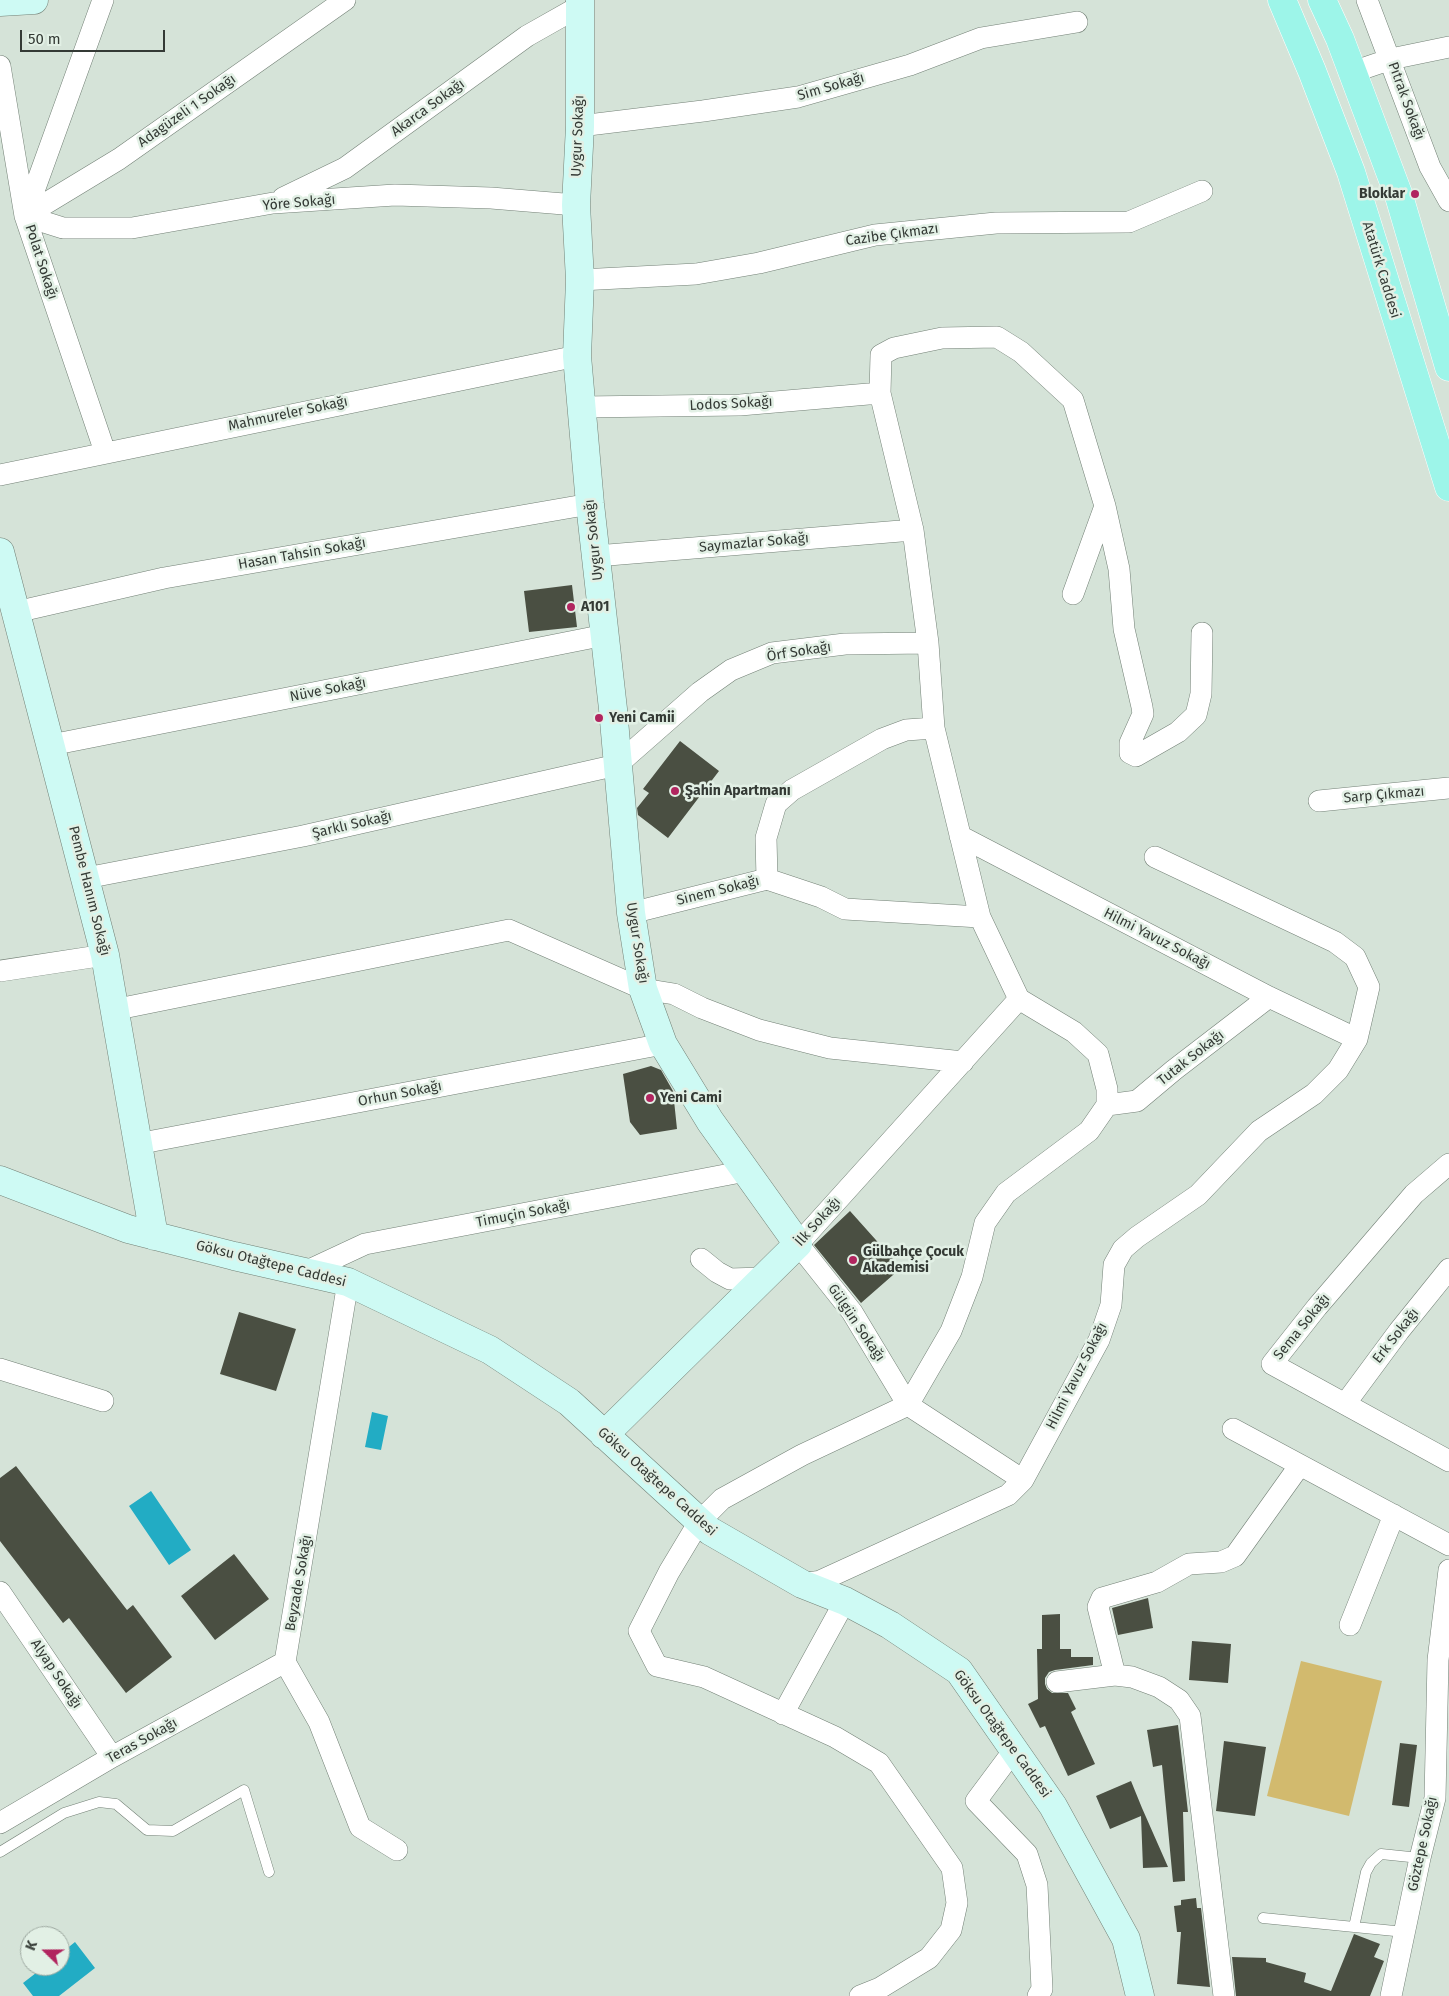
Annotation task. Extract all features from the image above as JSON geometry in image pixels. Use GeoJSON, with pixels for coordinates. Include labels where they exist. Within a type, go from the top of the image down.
{"type":"FeatureCollection","features":[{"type":"Feature","properties":{"kind":"main road","name":"Atatürk Caddesi"},"geometry":{"type":"LineString","coordinates":[[1282,0],[1351,172],[1449,487]]}},
{"type":"Feature","properties":{"kind":"main road"},"geometry":{"type":"LineString","coordinates":[[1322,0],[1353,72],[1399,196],[1449,367]]}},
{"type":"Feature","properties":{"kind":"street"},"geometry":{"type":"LineString","coordinates":[[0,2],[34,0]]}},
{"type":"Feature","properties":{"kind":"street"},"geometry":{"type":"LineString","coordinates":[[26,216],[103,0]]}},
{"type":"Feature","properties":{"kind":"street","name":"Adagüzeli 1 Sokaḡı"},"geometry":{"type":"LineString","coordinates":[[26,216],[119,159],[345,0]]}},
{"type":"Feature","properties":{"kind":"street","name":"Pıtrak Sokağı"},"geometry":{"type":"LineString","coordinates":[[1367,0],[1391,59],[1440,165],[1449,201]]}},
{"type":"Feature","properties":{"kind":"street","name":"Uygur Sokağı"},"geometry":{"type":"LineString","coordinates":[[580,3],[580,126],[576,205],[580,280],[577,356],[631,913],[643,989],[663,1044],[710,1121],[798,1244]]}},
{"type":"Feature","properties":{"kind":"street","name":"Akarca Sokağı"},"geometry":{"type":"LineString","coordinates":[[273,203],[345,168],[527,36],[580,3]]}},
{"type":"Feature","properties":{"kind":"street","name":"Sim Sokağı"},"geometry":{"type":"LineString","coordinates":[[580,126],[798,98],[910,64],[981,38],[1077,22]]}},
{"type":"Feature","properties":{"kind":"street"},"geometry":{"type":"LineString","coordinates":[[1353,72],[1391,59],[1449,47]]}},
{"type":"Feature","properties":{"kind":"street","name":"Polat Sokağı"},"geometry":{"type":"LineString","coordinates":[[0,66],[26,216],[105,452]]}},
{"type":"Feature","properties":{"kind":"street","name":"Cazibe Çıkmazı"},"geometry":{"type":"LineString","coordinates":[[580,280],[696,274],[759,263],[816,248],[885,234],[996,223],[1129,222],[1202,191]]}},
{"type":"Feature","properties":{"kind":"street","name":"Yöre Sokağı"},"geometry":{"type":"LineString","coordinates":[[26,216],[63,228],[132,228],[273,203],[395,195],[491,198],[576,205]]}},
{"type":"Feature","properties":{"kind":"street"},"geometry":{"type":"LineString","coordinates":[[860,1996],[880,1988],[929,1958],[951,1930],[957,1903],[952,1868],[879,1763],[835,1737],[704,1677],[657,1666],[638,1631],[669,1572],[699,1522],[722,1499],[802,1455],[908,1405],[950,1331],[972,1277],[985,1223],[1006,1193],[1089,1131],[1107,1105],[1107,1089],[1098,1054],[1074,1032],[1020,998],[980,917],[934,728],[928,643],[913,530],[880,393],[881,356],[894,348],[942,338],[997,337],[1021,352],[1073,400],[1105,506],[1119,569],[1124,629],[1142,707],[1143,714],[1130,743],[1130,753],[1136,756],[1178,732],[1196,715],[1201,694],[1202,633]]}},
{"type":"Feature","properties":{"kind":"street","name":"Mahmureler Sokağı"},"geometry":{"type":"LineString","coordinates":[[0,475],[577,356]]}},
{"type":"Feature","properties":{"kind":"street","name":"Lodos Sokağı"},"geometry":{"type":"LineString","coordinates":[[582,408],[740,404],[880,393]]}},
{"type":"Feature","properties":{"kind":"street","name":"Hasan Tahsin Sokağı"},"geometry":{"type":"LineString","coordinates":[[16,612],[164,578],[590,504]]}},
{"type":"Feature","properties":{"kind":"street"},"geometry":{"type":"LineString","coordinates":[[1073,594],[1105,506]]}},
{"type":"Feature","properties":{"kind":"street","name":"Saymazlar Sokağı"},"geometry":{"type":"LineString","coordinates":[[596,556],[913,530]]}},
{"type":"Feature","properties":{"kind":"street","name":"Pembe Hanım Sokağı"},"geometry":{"type":"LineString","coordinates":[[0,552],[52,745],[105,955],[113,1010],[154,1236]]}},
{"type":"Feature","properties":{"kind":"street","name":"Nüve Sokağı"},"geometry":{"type":"LineString","coordinates":[[52,745],[604,635]]}},
{"type":"Feature","properties":{"kind":"street","name":"Örf Sokağı"},"geometry":{"type":"LineString","coordinates":[[617,765],[700,692],[731,670],[772,653],[845,644],[928,643]]}},
{"type":"Feature","properties":{"kind":"street"},"geometry":{"type":"LineString","coordinates":[[767,879],[766,838],[776,804],[792,790],[882,739],[906,730],[934,728]]}},
{"type":"Feature","properties":{"kind":"street","name":"Şarklı Sokağı"},"geometry":{"type":"LineString","coordinates":[[86,878],[303,836],[617,765]]}},
{"type":"Feature","properties":{"kind":"street","name":"Sarp Çıkmazı"},"geometry":{"type":"LineString","coordinates":[[1319,801],[1449,788]]}},
{"type":"Feature","properties":{"kind":"street","name":"Hilmi Yavuz Sokağı"},"geometry":{"type":"LineString","coordinates":[[960,836],[1269,997],[1357,1039]]}},
{"type":"Feature","properties":{"kind":"street","name":"Hilmi Yavuz Sokağı"},"geometry":{"type":"LineString","coordinates":[[802,1584],[820,1581],[1008,1495],[1023,1480],[1099,1340],[1111,1305],[1114,1265],[1124,1249],[1137,1237],[1198,1195],[1260,1131],[1314,1094],[1338,1070],[1357,1039],[1369,987],[1354,957],[1334,942],[1155,857]]}},
{"type":"Feature","properties":{"kind":"street","name":"Sinem Sokağı"},"geometry":{"type":"LineString","coordinates":[[631,913],[767,879],[822,897],[845,909],[980,917]]}},
{"type":"Feature","properties":{"kind":"street"},"geometry":{"type":"LineString","coordinates":[[113,1010],[509,930],[643,989],[674,994],[702,1008],[759,1030],[830,1048],[963,1062]]}},
{"type":"Feature","properties":{"kind":"street"},"geometry":{"type":"LineString","coordinates":[[0,971],[105,955]]}},
{"type":"Feature","properties":{"kind":"street","name":"Tutak Sokağı"},"geometry":{"type":"LineString","coordinates":[[1107,1105],[1137,1101],[1269,997]]}},
{"type":"Feature","properties":{"kind":"street","name":"İlk Sokağı"},"geometry":{"type":"LineString","coordinates":[[604,1434],[798,1244],[1020,998]]}},
{"type":"Feature","properties":{"kind":"street","name":"Orhun Sokağı"},"geometry":{"type":"LineString","coordinates":[[137,1144],[663,1044]]}},
{"type":"Feature","properties":{"kind":"street","name":"Sema Sokağı"},"geometry":{"type":"LineString","coordinates":[[1449,1164],[1414,1194],[1317,1307],[1272,1364],[1449,1461]]}},
{"type":"Feature","properties":{"kind":"street","name":"Timuçin Sokağı"},"geometry":{"type":"LineString","coordinates":[[305,1272],[366,1244],[746,1171]]}},
{"type":"Feature","properties":{"kind":"street","name":"Göksu Otağtepe Caddesi"},"geometry":{"type":"LineString","coordinates":[[0,1180],[128,1229],[348,1282],[490,1350],[569,1402],[710,1532],[802,1584],[845,1601],[890,1625],[959,1671],[1053,1806],[1126,1939],[1140,1996]]}},
{"type":"Feature","properties":{"kind":"street","name":"Gülgün Sokağı"},"geometry":{"type":"LineString","coordinates":[[798,1244],[852,1312],[908,1405]]}},
{"type":"Feature","properties":{"kind":"street"},"geometry":{"type":"LineString","coordinates":[[701,1259],[717,1272],[730,1279],[763,1278]]}},
{"type":"Feature","properties":{"kind":"street","name":"Erk Sokağı"},"geometry":{"type":"LineString","coordinates":[[1345,1404],[1399,1331],[1449,1269]]}},
{"type":"Feature","properties":{"kind":"street","name":"Beyzade Sokağı"},"geometry":{"type":"LineString","coordinates":[[285,1662],[348,1282]]}},
{"type":"Feature","properties":{"kind":"street"},"geometry":{"type":"LineString","coordinates":[[0,1369],[103,1401]]}},
{"type":"Feature","properties":{"kind":"street"},"geometry":{"type":"LineString","coordinates":[[908,1405],[1023,1480]]}},
{"type":"Feature","properties":{"kind":"street"},"geometry":{"type":"LineString","coordinates":[[1233,1429],[1449,1545]]}},
{"type":"Feature","properties":{"kind":"street"},"geometry":{"type":"LineString","coordinates":[[1115,1675],[1098,1607],[1102,1598],[1157,1582],[1189,1564],[1221,1562],[1235,1556],[1300,1465]]}},
{"type":"Feature","properties":{"kind":"street"},"geometry":{"type":"LineString","coordinates":[[1350,1625],[1394,1515]]}},
{"type":"Feature","properties":{"kind":"street","name":"Göztepe Sokağı"},"geometry":{"type":"LineString","coordinates":[[1391,1996],[1420,1858],[1435,1798],[1438,1660],[1449,1570]]}},
{"type":"Feature","properties":{"kind":"street","name":"Alyap Sokağı"},"geometry":{"type":"LineString","coordinates":[[0,1592],[112,1757]]}},
{"type":"Feature","properties":{"kind":"street"},"geometry":{"type":"LineString","coordinates":[[783,1714],[845,1601]]}},
{"type":"Feature","properties":{"kind":"street"},"geometry":{"type":"LineString","coordinates":[[285,1662],[319,1722],[360,1827],[397,1850]]}},
{"type":"Feature","properties":{"kind":"street","name":"Teras Sokağı"},"geometry":{"type":"LineString","coordinates":[[0,1823],[112,1757],[285,1662]]}},
{"type":"Feature","properties":{"kind":"street"},"geometry":{"type":"LineString","coordinates":[[1057,1682],[1115,1675],[1132,1678],[1159,1687],[1179,1700],[1190,1716],[1224,1996]]}},
{"type":"Feature","properties":{"kind":"street"},"geometry":{"type":"LineString","coordinates":[[1014,1750],[976,1801],[1027,1854],[1037,1894],[1042,1989],[1038,1996]]}},
{"type":"Feature","properties":{"kind":"lane"},"geometry":{"type":"LineString","coordinates":[[0,1852],[64,1813],[99,1802],[116,1804],[147,1830],[173,1831],[244,1790],[269,1872]]}},
{"type":"Feature","properties":{"kind":"lane"},"geometry":{"type":"LineString","coordinates":[[1354,1927],[1366,1872],[1371,1863],[1381,1854],[1420,1858]]}},
{"type":"Feature","properties":{"kind":"lane"},"geometry":{"type":"LineString","coordinates":[[1262,1918],[1405,1932]]}},
{"type":"Feature","properties":{"kind":"shaded area"},"geometry":{"type":"Polygon","coordinates":[[[1301,1661],[1382,1681],[1349,1816],[1267,1796],[1301,1661]]]}},
{"type":"Feature","properties":{"kind":"water"},"geometry":{"type":"Polygon","coordinates":[[[372,1412],[388,1416],[381,1450],[365,1447],[372,1412]]]}},
{"type":"Feature","properties":{"kind":"water"},"geometry":{"type":"Polygon","coordinates":[[[151,1491],[191,1550],[169,1565],[129,1506],[151,1491]]]}},
{"type":"Feature","properties":{"kind":"water"},"geometry":{"type":"Polygon","coordinates":[[[75,1942],[95,1968],[59,1996],[33,1996],[23,1983],[32,1976],[70,1976],[70,1946],[75,1942]]]}},
{"type":"Feature","properties":{"kind":"building"},"geometry":{"type":"Polygon","coordinates":[[[572,585],[577,627],[529,632],[524,591],[572,585]]]}},
{"type":"Feature","properties":{"kind":"building","name":"Şahin Apartmanı"},"geometry":{"type":"Polygon","coordinates":[[[680,741],[719,771],[668,838],[638,815],[637,808],[649,793],[643,789],[680,741]]]}},
{"type":"Feature","properties":{"kind":"building","name":"Yeni Cami"},"geometry":{"type":"Polygon","coordinates":[[[651,1066],[661,1070],[673,1091],[677,1129],[640,1135],[630,1122],[623,1074],[651,1066]]]}},
{"type":"Feature","properties":{"kind":"building","name":"Gülbahçe Çocuk Akademisi"},"geometry":{"type":"Polygon","coordinates":[[[850,1211],[901,1268],[861,1303],[814,1245],[850,1211]]]}},
{"type":"Feature","properties":{"kind":"building"},"geometry":{"type":"Polygon","coordinates":[[[239,1312],[296,1329],[276,1391],[220,1374],[239,1312]]]}},
{"type":"Feature","properties":{"kind":"building"},"geometry":{"type":"Polygon","coordinates":[[[16,1466],[127,1610],[133,1605],[172,1657],[126,1693],[69,1618],[63,1623],[0,1541],[0,1478],[16,1466]]]}},
{"type":"Feature","properties":{"kind":"building"},"geometry":{"type":"Polygon","coordinates":[[[234,1554],[269,1599],[215,1640],[181,1596],[234,1554]]]}},
{"type":"Feature","properties":{"kind":"building"},"geometry":{"type":"Polygon","coordinates":[[[1148,1598],[1153,1628],[1118,1635],[1112,1608],[1148,1598]]]}},
{"type":"Feature","properties":{"kind":"building"},"geometry":{"type":"Polygon","coordinates":[[[1060,1614],[1060,1649],[1071,1649],[1071,1657],[1093,1657],[1093,1665],[1055,1670],[1049,1672],[1045,1678],[1047,1689],[1052,1693],[1068,1693],[1076,1709],[1071,1712],[1095,1764],[1068,1776],[1045,1726],[1040,1728],[1028,1704],[1038,1699],[1037,1649],[1042,1649],[1042,1615],[1060,1614]]]}},
{"type":"Feature","properties":{"kind":"building"},"geometry":{"type":"Polygon","coordinates":[[[1192,1641],[1231,1644],[1228,1683],[1189,1680],[1192,1641]]]}},
{"type":"Feature","properties":{"kind":"building"},"geometry":{"type":"Polygon","coordinates":[[[1178,1725],[1188,1812],[1183,1812],[1185,1881],[1173,1882],[1162,1765],[1153,1767],[1147,1730],[1178,1725]]]}},
{"type":"Feature","properties":{"kind":"building"},"geometry":{"type":"Polygon","coordinates":[[[1224,1741],[1266,1747],[1255,1816],[1216,1811],[1224,1741]]]}},
{"type":"Feature","properties":{"kind":"building"},"geometry":{"type":"Polygon","coordinates":[[[1400,1743],[1417,1745],[1409,1807],[1392,1805],[1400,1743]]]}},
{"type":"Feature","properties":{"kind":"building"},"geometry":{"type":"Polygon","coordinates":[[[1131,1781],[1168,1867],[1143,1868],[1141,1816],[1110,1829],[1096,1796],[1131,1781]]]}},
{"type":"Feature","properties":{"kind":"building"},"geometry":{"type":"Polygon","coordinates":[[[1196,1898],[1197,1908],[1201,1908],[1210,1987],[1177,1984],[1181,1932],[1177,1932],[1174,1906],[1181,1905],[1181,1900],[1196,1898]]]}},
{"type":"Feature","properties":{"kind":"building"},"geometry":{"type":"Polygon","coordinates":[[[1354,1934],[1380,1944],[1374,1957],[1384,1961],[1370,1996],[1236,1996],[1232,1957],[1266,1958],[1266,1962],[1306,1973],[1304,1982],[1331,1991],[1354,1934]]]}},
{"type":"Feature","properties":{"kind":"place","name":"Bloklar"},"geometry":{"type":"Point","coordinates":[1415,194]}},
{"type":"Feature","properties":{"kind":"place","name":"A101"},"geometry":{"type":"Point","coordinates":[571,607]}},
{"type":"Feature","properties":{"kind":"place","name":"Yeni Camii"},"geometry":{"type":"Point","coordinates":[599,718]}},
{"type":"Feature","properties":{"kind":"place","name":"Şahin Apartmanı"},"geometry":{"type":"Point","coordinates":[675,791]}},
{"type":"Feature","properties":{"kind":"place","name":"Yeni Cami"},"geometry":{"type":"Point","coordinates":[650,1098]}},
{"type":"Feature","properties":{"kind":"place","name":"Gülbahçe Çocuk Akademisi"},"geometry":{"type":"Point","coordinates":[853,1260]}}]}
